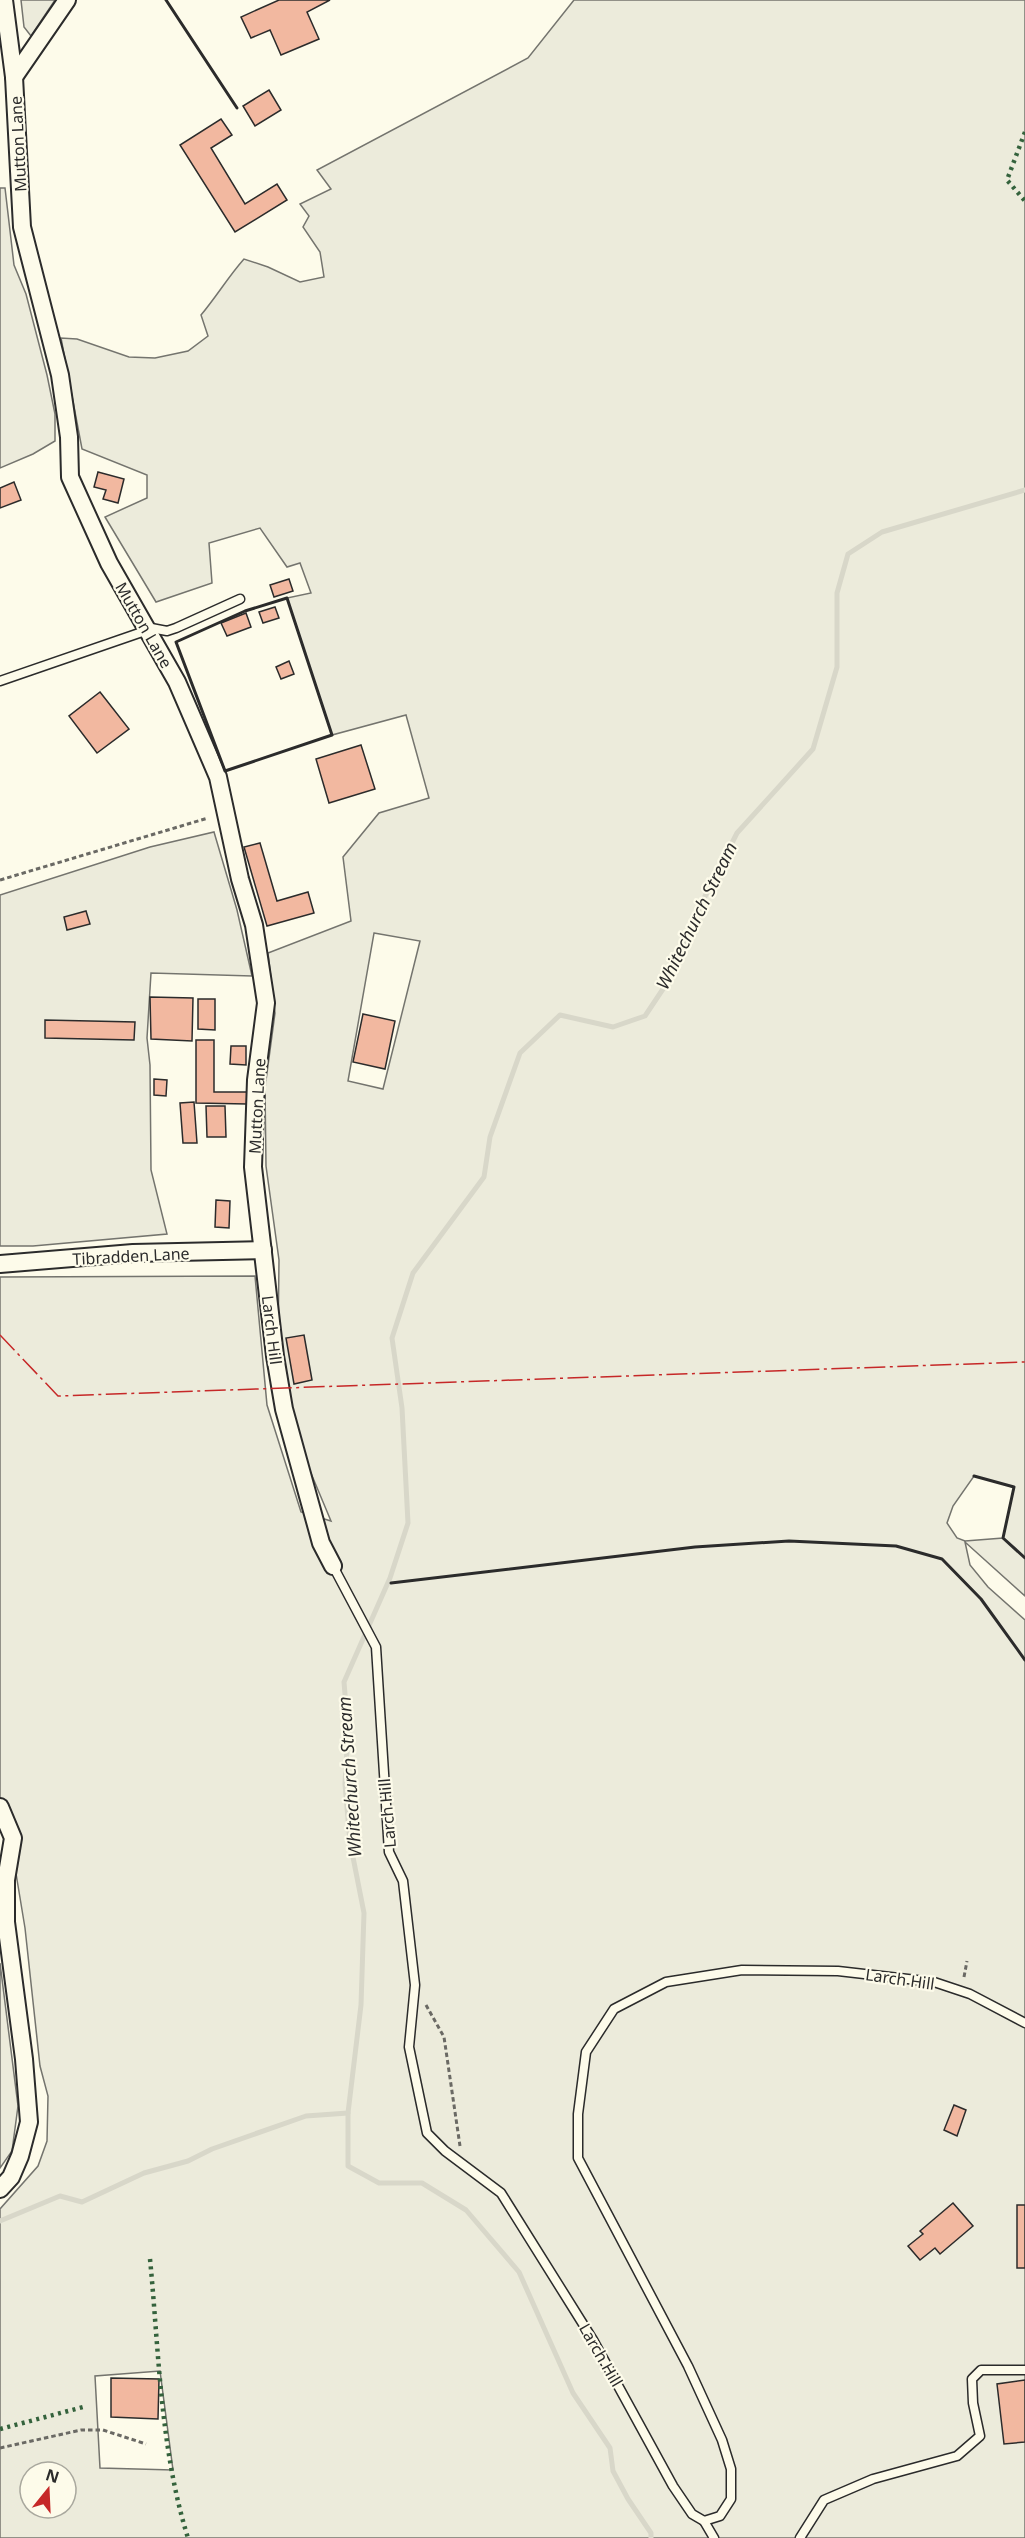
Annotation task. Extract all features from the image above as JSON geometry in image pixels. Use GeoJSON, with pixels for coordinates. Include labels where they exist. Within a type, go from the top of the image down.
{"type":"FeatureCollection","features":[{"type":"Feature","properties":{"kind":"street","name":"Mutton Lane"},"geometry":{"type":"LineString","coordinates":[[4,0],[14,77],[22,226],[60,375],[69,437],[70,477],[109,563],[177,682],[218,777],[240,879],[254,926],[266,1003],[256,1080],[253,1167],[263,1250]]}},
{"type":"Feature","properties":{"kind":"street"},"geometry":{"type":"LineString","coordinates":[[14,77],[67,0]]}},
{"type":"Feature","properties":{"kind":"street","name":"Tibradden Lane"},"geometry":{"type":"LineString","coordinates":[[0,1264],[133,1253],[263,1250]]}},
{"type":"Feature","properties":{"kind":"street","name":"Larch Hill"},"geometry":{"type":"LineString","coordinates":[[263,1250],[275,1356],[284,1409],[321,1543],[333,1566]]}},
{"type":"Feature","properties":{"kind":"street"},"geometry":{"type":"LineString","coordinates":[[0,1807],[12,1838],[6,1880],[6,1922],[24,2059],[29,2122],[20,2156],[11,2177],[0,2189]]}},
{"type":"Feature","properties":{"kind":"lane"},"geometry":{"type":"LineString","coordinates":[[0,681],[147,629],[167,631],[176,628],[240,599]]}},
{"type":"Feature","properties":{"kind":"lane","name":"Larch Hill"},"geometry":{"type":"LineString","coordinates":[[333,1566],[376,1647],[389,1852],[404,1881],[415,1985],[409,2047],[427,2133],[501,2193],[593,2340],[673,2486],[692,2514],[704,2521],[720,2516],[730,2499],[731,2469],[722,2440],[688,2366],[578,2158],[578,2114],[586,2052],[614,2009],[666,1982],[742,1970],[838,1971],[934,1982],[970,1994],[1025,2023]]}},
{"type":"Feature","properties":{"kind":"lane"},"geometry":{"type":"LineString","coordinates":[[800,2538],[824,2500],[873,2479],[957,2456],[980,2436],[972,2379],[981,2370],[1025,2370]]}},
{"type":"Feature","properties":{"kind":"lane"},"geometry":{"type":"LineString","coordinates":[[704,2521],[714,2538]]}},
{"type":"Feature","properties":{"kind":"path"},"geometry":{"type":"LineString","coordinates":[[0,880],[226,813]]}},
{"type":"Feature","properties":{"kind":"path"},"geometry":{"type":"LineString","coordinates":[[415,1985],[444,2037],[463,2164]]}},
{"type":"Feature","properties":{"kind":"path"},"geometry":{"type":"LineString","coordinates":[[0,2448],[81,2430],[103,2430],[146,2444]]}},
{"type":"Feature","properties":{"kind":"shaded area"},"geometry":{"type":"Polygon","coordinates":[[[21,0],[55,0],[31,36],[24,27],[21,0]]]}},
{"type":"Feature","properties":{"kind":"shaded area"},"geometry":{"type":"Polygon","coordinates":[[[574,0],[1025,0],[1025,1596],[965,1542],[970,1565],[988,1587],[1025,1620],[1025,2538],[0,2538],[0,2209],[38,2166],[47,2141],[48,2096],[40,2066],[25,1928],[7,1819],[0,1812],[0,1277],[255,1276],[267,1405],[301,1512],[331,1521],[300,1447],[278,1345],[279,1260],[266,1166],[265,1088],[275,1013],[268,953],[351,921],[343,857],[379,813],[429,798],[406,715],[332,735],[287,598],[311,593],[300,563],[287,567],[260,528],[209,543],[212,583],[156,602],[105,517],[147,498],[147,475],[82,449],[61,338],[77,339],[129,357],[155,358],[188,351],[208,336],[201,315],[244,259],[300,282],[324,277],[320,252],[303,227],[309,216],[300,204],[331,189],[317,170],[528,58],[574,0]],[[374,933],[348,1081],[383,1089],[420,941],[374,933]],[[974,1476],[953,1506],[947,1523],[957,1538],[965,1541],[1003,1538],[1014,1487],[974,1476]],[[160,2371],[95,2376],[100,2468],[173,2470],[160,2371]]]}},
{"type":"Feature","properties":{"kind":"shaded area"},"geometry":{"type":"Polygon","coordinates":[[[0,188],[5,188],[14,265],[26,294],[47,375],[55,414],[55,441],[33,454],[0,468],[0,188]]]}},
{"type":"Feature","properties":{"kind":"shaded area"},"geometry":{"type":"Polygon","coordinates":[[[214,832],[237,910],[252,976],[151,973],[147,1038],[150,1065],[151,1170],[167,1234],[33,1246],[0,1246],[0,895],[150,847],[214,832]]]}},
{"type":"Feature","properties":{"kind":"shaded area"},"geometry":{"type":"Polygon","coordinates":[[[0,1963],[18,2106],[12,2151],[0,2168],[0,1963]]]}},
{"type":"Feature","properties":{"kind":"building"},"geometry":{"type":"Polygon","coordinates":[[[279,0],[330,0],[307,12],[319,39],[281,55],[270,30],[251,38],[241,17],[279,0]]]}},
{"type":"Feature","properties":{"kind":"building"},"geometry":{"type":"Polygon","coordinates":[[[269,90],[281,110],[255,126],[243,106],[269,90]]]}},
{"type":"Feature","properties":{"kind":"building"},"geometry":{"type":"Polygon","coordinates":[[[221,119],[232,135],[211,148],[245,204],[277,184],[287,200],[235,232],[180,145],[221,119]]]}},
{"type":"Feature","properties":{"kind":"building"},"geometry":{"type":"Polygon","coordinates":[[[98,472],[124,479],[118,503],[103,499],[106,490],[94,487],[98,472]]]}},
{"type":"Feature","properties":{"kind":"building"},"geometry":{"type":"Polygon","coordinates":[[[14,482],[21,500],[0,508],[0,488],[14,482]]]}},
{"type":"Feature","properties":{"kind":"building"},"geometry":{"type":"Polygon","coordinates":[[[289,579],[293,591],[274,597],[270,585],[289,579]]]}},
{"type":"Feature","properties":{"kind":"building"},"geometry":{"type":"Polygon","coordinates":[[[275,607],[279,618],[263,623],[259,612],[275,607]]]}},
{"type":"Feature","properties":{"kind":"building"},"geometry":{"type":"Polygon","coordinates":[[[246,613],[251,627],[227,636],[221,623],[246,613]]]}},
{"type":"Feature","properties":{"kind":"building"},"geometry":{"type":"Polygon","coordinates":[[[289,661],[294,674],[281,679],[276,667],[289,661]]]}},
{"type":"Feature","properties":{"kind":"building"},"geometry":{"type":"Polygon","coordinates":[[[100,692],[129,729],[97,753],[69,716],[100,692]]]}},
{"type":"Feature","properties":{"kind":"building"},"geometry":{"type":"Polygon","coordinates":[[[361,745],[375,789],[329,803],[316,759],[361,745]]]}},
{"type":"Feature","properties":{"kind":"building"},"geometry":{"type":"Polygon","coordinates":[[[260,843],[277,901],[308,892],[314,913],[267,926],[244,847],[260,843]]]}},
{"type":"Feature","properties":{"kind":"building"},"geometry":{"type":"Polygon","coordinates":[[[86,911],[90,924],[67,930],[64,917],[86,911]]]}},
{"type":"Feature","properties":{"kind":"building"},"geometry":{"type":"Polygon","coordinates":[[[150,997],[193,998],[192,1041],[151,1039],[150,997]]]}},
{"type":"Feature","properties":{"kind":"building"},"geometry":{"type":"Polygon","coordinates":[[[198,999],[215,999],[215,1030],[198,1029],[198,999]]]}},
{"type":"Feature","properties":{"kind":"building"},"geometry":{"type":"Polygon","coordinates":[[[363,1014],[395,1021],[385,1069],[353,1062],[363,1014]]]}},
{"type":"Feature","properties":{"kind":"building"},"geometry":{"type":"Polygon","coordinates":[[[45,1020],[135,1022],[134,1040],[45,1038],[45,1020]]]}},
{"type":"Feature","properties":{"kind":"building"},"geometry":{"type":"Polygon","coordinates":[[[196,1040],[214,1040],[214,1092],[247,1092],[247,1104],[196,1103],[196,1040]]]}},
{"type":"Feature","properties":{"kind":"building"},"geometry":{"type":"Polygon","coordinates":[[[231,1046],[246,1046],[246,1065],[230,1064],[231,1046]]]}},
{"type":"Feature","properties":{"kind":"building"},"geometry":{"type":"Polygon","coordinates":[[[154,1079],[167,1080],[166,1096],[154,1095],[154,1079]]]}},
{"type":"Feature","properties":{"kind":"building"},"geometry":{"type":"Polygon","coordinates":[[[194,1102],[197,1143],[183,1143],[180,1103],[194,1102]]]}},
{"type":"Feature","properties":{"kind":"building"},"geometry":{"type":"Polygon","coordinates":[[[206,1106],[225,1106],[226,1137],[207,1137],[206,1106]]]}},
{"type":"Feature","properties":{"kind":"building"},"geometry":{"type":"Polygon","coordinates":[[[216,1200],[230,1201],[229,1228],[215,1227],[216,1200]]]}},
{"type":"Feature","properties":{"kind":"building"},"geometry":{"type":"Polygon","coordinates":[[[304,1335],[312,1380],[294,1384],[286,1338],[304,1335]]]}},
{"type":"Feature","properties":{"kind":"building"},"geometry":{"type":"Polygon","coordinates":[[[954,2105],[966,2110],[957,2136],[944,2130],[954,2105]]]}},
{"type":"Feature","properties":{"kind":"building"},"geometry":{"type":"Polygon","coordinates":[[[953,2203],[973,2226],[940,2254],[935,2248],[920,2260],[908,2246],[923,2234],[920,2231],[953,2203]]]}},
{"type":"Feature","properties":{"kind":"building"},"geometry":{"type":"Polygon","coordinates":[[[1017,2205],[1025,2205],[1025,2268],[1017,2268],[1017,2205]]]}},
{"type":"Feature","properties":{"kind":"building"},"geometry":{"type":"Polygon","coordinates":[[[111,2378],[159,2379],[158,2419],[111,2417],[111,2378]]]}},
{"type":"Feature","properties":{"kind":"building"},"geometry":{"type":"Polygon","coordinates":[[[1025,2380],[1025,2442],[1004,2444],[997,2384],[1025,2380]]]}},
{"type":"Feature","properties":{"kind":"waterway","name":"Whitechurch Stream"},"geometry":{"type":"LineString","coordinates":[[651,2538],[651,2533],[628,2499],[613,2471],[610,2448],[573,2393],[519,2272],[466,2210],[422,2183],[379,2183],[348,2166],[348,2113],[361,2005],[364,1913],[350,1842],[345,1784],[348,1731],[344,1682],[390,1578],[408,1523],[402,1408],[392,1338],[413,1273],[484,1177],[490,1137],[520,1053],[560,1015],[613,1027],[645,1016],[669,980],[690,926],[737,833],[813,749],[837,667],[837,593],[848,554],[882,532],[1025,490]]}},
{"type":"Feature","properties":{"kind":"waterway"},"geometry":{"type":"LineString","coordinates":[[0,2221],[60,2196],[82,2202],[144,2173],[188,2161],[212,2149],[306,2116],[348,2113]]}},
{"type":"Feature","properties":{"kind":"hedge"},"geometry":{"type":"LineString","coordinates":[[1025,132],[1007,180],[1025,201]]}},
{"type":"Feature","properties":{"kind":"hedge"},"geometry":{"type":"LineString","coordinates":[[150,2259],[166,2435],[188,2538]]}},
{"type":"Feature","properties":{"kind":"hedge"},"geometry":{"type":"LineString","coordinates":[[0,2429],[87,2406]]}},
{"type":"Feature","properties":{"kind":"wall"},"geometry":{"type":"LineString","coordinates":[[166,0],[237,108]]}},
{"type":"Feature","properties":{"kind":"wall"},"geometry":{"type":"LineString","coordinates":[[287,598],[332,735],[225,771],[176,642],[245,611],[287,598]]}},
{"type":"Feature","properties":{"kind":"wall"},"geometry":{"type":"LineString","coordinates":[[974,1476],[1014,1487],[1003,1538],[1025,1558]]}},
{"type":"Feature","properties":{"kind":"wall"},"geometry":{"type":"LineString","coordinates":[[391,1583],[695,1547],[789,1541],[896,1546],[942,1559],[981,1599],[1025,1660]]}},
{"type":"Feature","properties":{"kind":"power"},"geometry":{"type":"LineString","coordinates":[[0,1335],[58,1396],[1025,1362]]}}]}
